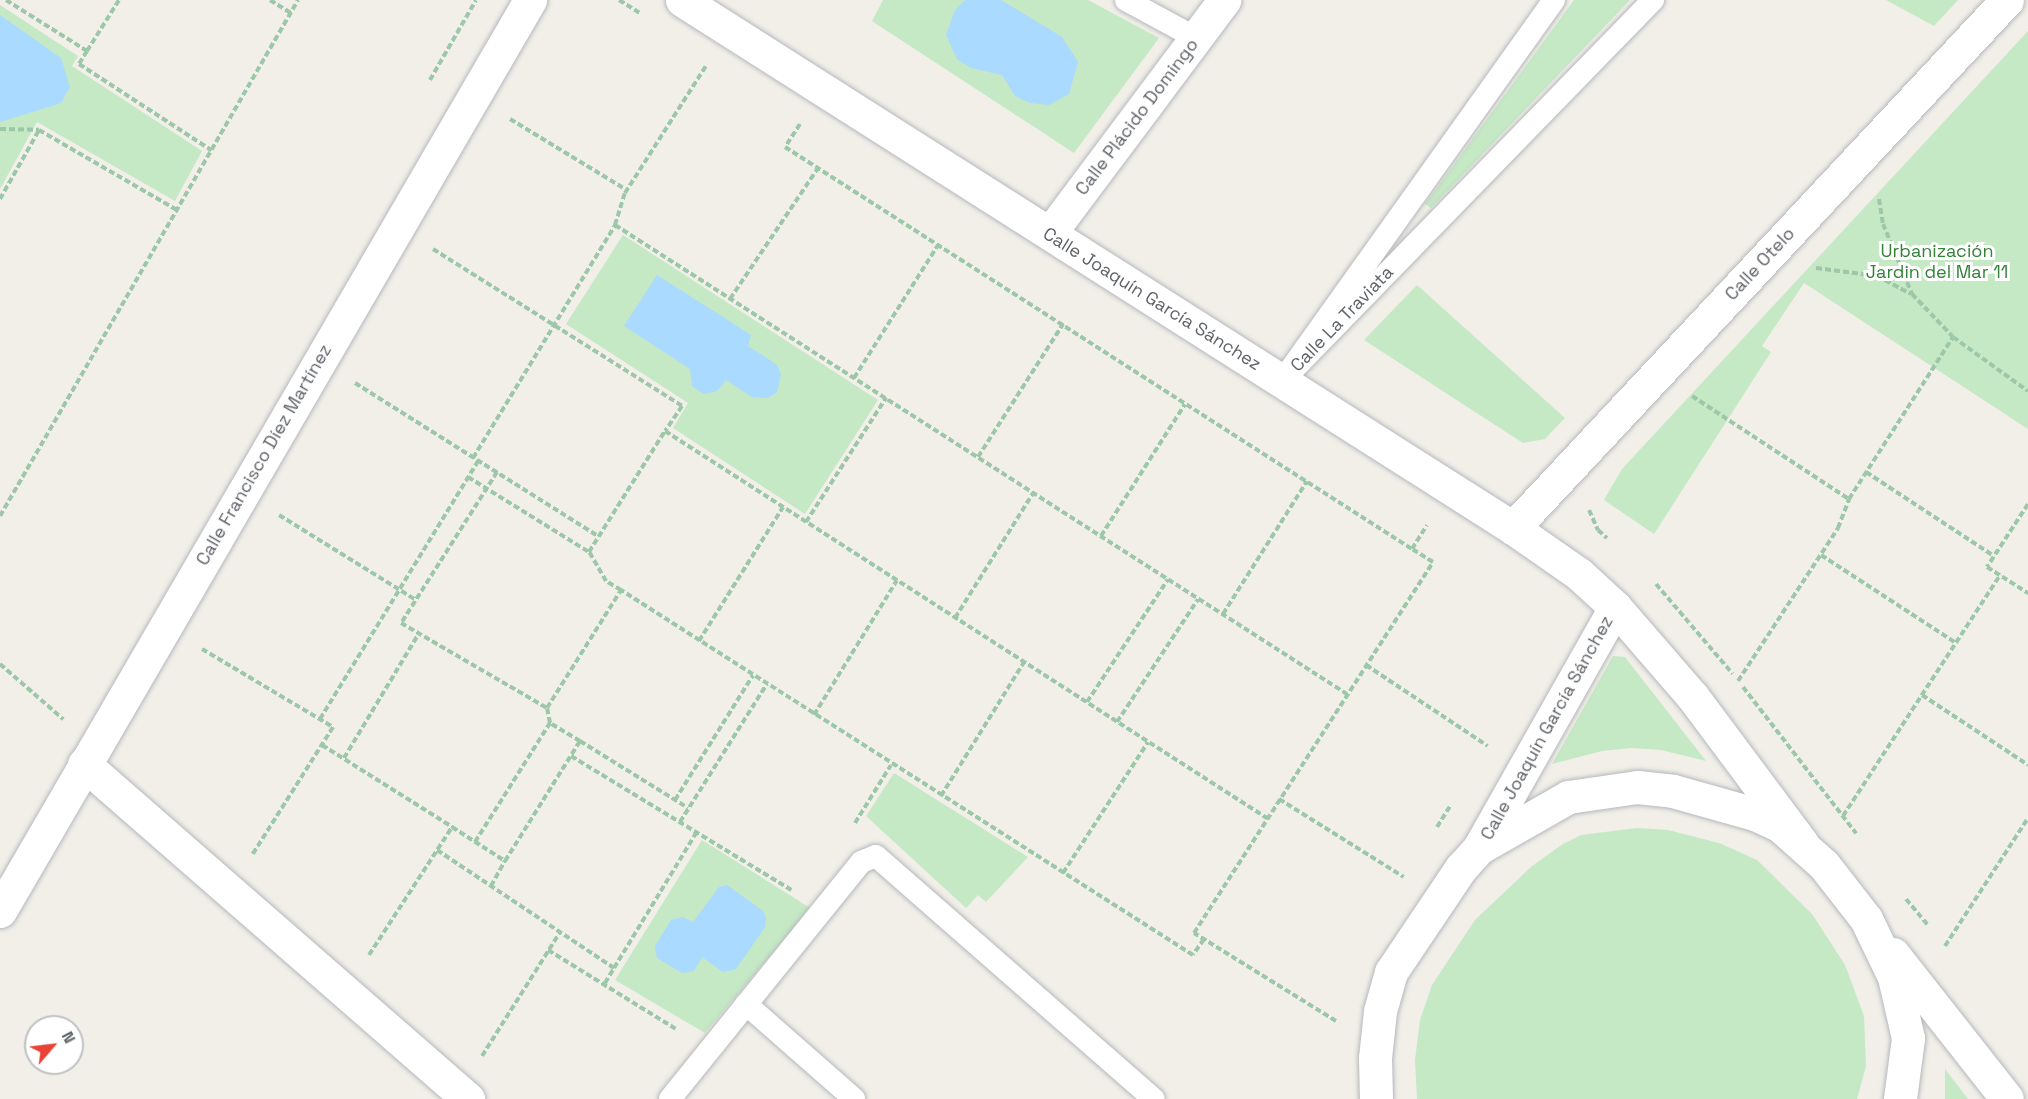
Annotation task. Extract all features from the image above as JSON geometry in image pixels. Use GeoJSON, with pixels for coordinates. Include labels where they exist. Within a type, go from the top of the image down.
{"type":"FeatureCollection","features":[{"type":"Feature","properties":{"kind":"street","name":"Calle Francisco Díez Martínez"},"geometry":{"type":"LineString","coordinates":[[0,911],[530,0]]}},
{"type":"Feature","properties":{"kind":"street","name":"Calle Joaquín García Sánchez"},"geometry":{"type":"LineString","coordinates":[[682,0],[1513,528],[1579,574],[1615,607],[1737,751],[1802,843]]}},
{"type":"Feature","properties":{"kind":"street","name":"Calle Plácido Domingo"},"geometry":{"type":"LineString","coordinates":[[1050,233],[1224,0]]}},
{"type":"Feature","properties":{"kind":"street","name":"Calle Otelo"},"geometry":{"type":"LineString","coordinates":[[1513,528],[2007,0]]}},
{"type":"Feature","properties":{"kind":"street","name":"Calle Joaquín García Sánchez"},"geometry":{"type":"LineString","coordinates":[[1479,848],[1615,607]]}},
{"type":"Feature","properties":{"kind":"street"},"geometry":{"type":"LineString","coordinates":[[84,764],[468,1099]]}},
{"type":"Feature","properties":{"kind":"street"},"geometry":{"type":"LineString","coordinates":[[1376,1099],[1375,1058],[1380,1011],[1391,972],[1437,899],[1479,848],[1568,797],[1637,787],[1673,790],[1731,804],[1779,825],[1802,843],[1866,920],[2007,1099]]}},
{"type":"Feature","properties":{"kind":"street"},"geometry":{"type":"LineString","coordinates":[[1866,920],[1894,977],[1905,1017],[1906,1072],[1900,1099]]}},
{"type":"Feature","properties":{"kind":"lane"},"geometry":{"type":"LineString","coordinates":[[1126,0],[1196,38]]}},
{"type":"Feature","properties":{"kind":"lane","name":"Calle La Traviata"},"geometry":{"type":"LineString","coordinates":[[1282,381],[1554,0]]}},
{"type":"Feature","properties":{"kind":"lane","name":"Calle La Traviata"},"geometry":{"type":"LineString","coordinates":[[1282,381],[1653,0]]}},
{"type":"Feature","properties":{"kind":"lane"},"geometry":{"type":"LineString","coordinates":[[670,1099],[861,862],[876,856],[1154,1099]]}},
{"type":"Feature","properties":{"kind":"lane"},"geometry":{"type":"LineString","coordinates":[[746,1004],[854,1099]]}},
{"type":"Feature","properties":{"kind":"path"},"geometry":{"type":"LineString","coordinates":[[6,0],[87,51]]}},
{"type":"Feature","properties":{"kind":"path"},"geometry":{"type":"LineString","coordinates":[[119,0],[79,64],[212,150]]}},
{"type":"Feature","properties":{"kind":"path"},"geometry":{"type":"LineString","coordinates":[[270,0],[291,13]]}},
{"type":"Feature","properties":{"kind":"path"},"geometry":{"type":"LineString","coordinates":[[0,516],[298,0]]}},
{"type":"Feature","properties":{"kind":"path"},"geometry":{"type":"LineString","coordinates":[[619,0],[645,16]]}},
{"type":"Feature","properties":{"kind":"path"},"geometry":{"type":"LineString","coordinates":[[320,719],[468,477],[476,459],[615,225],[627,190],[711,58]]}},
{"type":"Feature","properties":{"kind":"path"},"geometry":{"type":"LineString","coordinates":[[501,114],[627,190]]}},
{"type":"Feature","properties":{"kind":"path"},"geometry":{"type":"LineString","coordinates":[[801,115],[803,120],[785,147],[1432,562],[1194,933],[1339,1023],[1341,1013]]}},
{"type":"Feature","properties":{"kind":"path"},"geometry":{"type":"LineString","coordinates":[[0,129],[39,130],[177,210]]}},
{"type":"Feature","properties":{"kind":"path"},"geometry":{"type":"LineString","coordinates":[[0,199],[39,130]]}},
{"type":"Feature","properties":{"kind":"path"},"geometry":{"type":"LineString","coordinates":[[1873,144],[1883,224],[1912,294]]}},
{"type":"Feature","properties":{"kind":"path"},"geometry":{"type":"LineString","coordinates":[[730,299],[818,168]]}},
{"type":"Feature","properties":{"kind":"path"},"geometry":{"type":"LineString","coordinates":[[615,225],[1347,694]]}},
{"type":"Feature","properties":{"kind":"path"},"geometry":{"type":"LineString","coordinates":[[427,245],[681,406],[589,552]]}},
{"type":"Feature","properties":{"kind":"path"},"geometry":{"type":"LineString","coordinates":[[854,378],[938,245]]}},
{"type":"Feature","properties":{"kind":"path"},"geometry":{"type":"LineString","coordinates":[[1759,265],[1842,269],[1877,276],[1912,294],[1953,337],[2028,391]]}},
{"type":"Feature","properties":{"kind":"path"},"geometry":{"type":"LineString","coordinates":[[978,457],[1063,324]]}},
{"type":"Feature","properties":{"kind":"path"},"geometry":{"type":"LineString","coordinates":[[1738,681],[1838,528],[1849,499],[1953,337]]}},
{"type":"Feature","properties":{"kind":"path"},"geometry":{"type":"LineString","coordinates":[[350,380],[598,536]]}},
{"type":"Feature","properties":{"kind":"path"},"geometry":{"type":"LineString","coordinates":[[1684,391],[1849,499]]}},
{"type":"Feature","properties":{"kind":"path"},"geometry":{"type":"LineString","coordinates":[[806,522],[886,398]]}},
{"type":"Feature","properties":{"kind":"path"},"geometry":{"type":"LineString","coordinates":[[1101,536],[1185,404]]}},
{"type":"Feature","properties":{"kind":"path"},"geometry":{"type":"LineString","coordinates":[[665,431],[1267,818]]}},
{"type":"Feature","properties":{"kind":"path"},"geometry":{"type":"LineString","coordinates":[[497,472],[401,623],[547,708]]}},
{"type":"Feature","properties":{"kind":"path"},"geometry":{"type":"LineString","coordinates":[[1866,472],[1994,556]]}},
{"type":"Feature","properties":{"kind":"path"},"geometry":{"type":"LineString","coordinates":[[468,477],[589,552],[606,580],[621,590],[891,765],[1193,955],[1203,939]]}},
{"type":"Feature","properties":{"kind":"path"},"geometry":{"type":"LineString","coordinates":[[1223,614],[1307,482]]}},
{"type":"Feature","properties":{"kind":"path"},"geometry":{"type":"LineString","coordinates":[[955,618],[1033,493]]}},
{"type":"Feature","properties":{"kind":"path"},"geometry":{"type":"LineString","coordinates":[[2028,504],[1987,567],[2028,593]]}},
{"type":"Feature","properties":{"kind":"path"},"geometry":{"type":"LineString","coordinates":[[1589,506],[1598,530],[1615,546]]}},
{"type":"Feature","properties":{"kind":"path"},"geometry":{"type":"LineString","coordinates":[[699,641],[783,507]]}},
{"type":"Feature","properties":{"kind":"path"},"geometry":{"type":"LineString","coordinates":[[274,512],[416,600]]}},
{"type":"Feature","properties":{"kind":"path"},"geometry":{"type":"LineString","coordinates":[[1412,549],[1428,524],[1433,522]]}},
{"type":"Feature","properties":{"kind":"path"},"geometry":{"type":"LineString","coordinates":[[1821,555],[1956,643]]}},
{"type":"Feature","properties":{"kind":"path"},"geometry":{"type":"LineString","coordinates":[[1843,816],[2000,575]]}},
{"type":"Feature","properties":{"kind":"path"},"geometry":{"type":"LineString","coordinates":[[1650,578],[1738,681],[1863,842]]}},
{"type":"Feature","properties":{"kind":"path"},"geometry":{"type":"LineString","coordinates":[[1087,702],[1168,579]]}},
{"type":"Feature","properties":{"kind":"path"},"geometry":{"type":"LineString","coordinates":[[814,715],[897,580]]}},
{"type":"Feature","properties":{"kind":"path"},"geometry":{"type":"LineString","coordinates":[[475,842],[550,723],[547,708],[621,590]]}},
{"type":"Feature","properties":{"kind":"path"},"geometry":{"type":"LineString","coordinates":[[1117,722],[1198,599]]}},
{"type":"Feature","properties":{"kind":"path"},"geometry":{"type":"LineString","coordinates":[[344,758],[419,633]]}},
{"type":"Feature","properties":{"kind":"path"},"geometry":{"type":"LineString","coordinates":[[197,646],[333,727],[250,856]]}},
{"type":"Feature","properties":{"kind":"path"},"geometry":{"type":"LineString","coordinates":[[941,796],[1024,662]]}},
{"type":"Feature","properties":{"kind":"path"},"geometry":{"type":"LineString","coordinates":[[0,664],[63,720]]}},
{"type":"Feature","properties":{"kind":"path"},"geometry":{"type":"LineString","coordinates":[[1366,665],[1488,746]]}},
{"type":"Feature","properties":{"kind":"path"},"geometry":{"type":"LineString","coordinates":[[675,800],[753,675]]}},
{"type":"Feature","properties":{"kind":"path"},"geometry":{"type":"LineString","coordinates":[[680,822],[767,684]]}},
{"type":"Feature","properties":{"kind":"path"},"geometry":{"type":"LineString","coordinates":[[1922,695],[2028,765]]}},
{"type":"Feature","properties":{"kind":"path"},"geometry":{"type":"LineString","coordinates":[[550,723],[688,808]]}},
{"type":"Feature","properties":{"kind":"path"},"geometry":{"type":"LineString","coordinates":[[1482,756],[1494,737]]}},
{"type":"Feature","properties":{"kind":"path"},"geometry":{"type":"LineString","coordinates":[[491,886],[580,741]]}},
{"type":"Feature","properties":{"kind":"path"},"geometry":{"type":"LineString","coordinates":[[1063,873],[1148,742]]}},
{"type":"Feature","properties":{"kind":"path"},"geometry":{"type":"LineString","coordinates":[[322,745],[506,861]]}},
{"type":"Feature","properties":{"kind":"path"},"geometry":{"type":"LineString","coordinates":[[571,756],[797,894]]}},
{"type":"Feature","properties":{"kind":"path"},"geometry":{"type":"LineString","coordinates":[[849,833],[891,765]]}},
{"type":"Feature","properties":{"kind":"path"},"geometry":{"type":"LineString","coordinates":[[1430,837],[1456,797]]}},
{"type":"Feature","properties":{"kind":"path"},"geometry":{"type":"LineString","coordinates":[[1279,799],[1404,878]]}},
{"type":"Feature","properties":{"kind":"path"},"geometry":{"type":"LineString","coordinates":[[1945,946],[2028,818]]}},
{"type":"Feature","properties":{"kind":"path"},"geometry":{"type":"LineString","coordinates":[[368,958],[452,827]]}},
{"type":"Feature","properties":{"kind":"path"},"geometry":{"type":"LineString","coordinates":[[605,983],[697,832]]}},
{"type":"Feature","properties":{"kind":"path"},"geometry":{"type":"LineString","coordinates":[[437,850],[614,968]]}},
{"type":"Feature","properties":{"kind":"path"},"geometry":{"type":"LineString","coordinates":[[1399,886],[1411,868]]}},
{"type":"Feature","properties":{"kind":"path"},"geometry":{"type":"LineString","coordinates":[[1904,896],[1931,929]]}},
{"type":"Feature","properties":{"kind":"path"},"geometry":{"type":"LineString","coordinates":[[475,1067],[560,932]]}},
{"type":"Feature","properties":{"kind":"path"},"geometry":{"type":"LineString","coordinates":[[1938,937],[1952,955]]}},
{"type":"Feature","properties":{"kind":"path"},"geometry":{"type":"LineString","coordinates":[[548,950],[677,1027],[672,1036]]}},
{"type":"Feature","properties":{"kind":"green space"},"geometry":{"type":"Polygon","coordinates":[[[883,0],[1088,0],[1159,38],[1074,153],[872,21],[883,0]]]}},
{"type":"Feature","properties":{"kind":"green space"},"geometry":{"type":"Polygon","coordinates":[[[1574,0],[1630,0],[1431,208],[1425,204],[1574,0]]]}},
{"type":"Feature","properties":{"kind":"green space"},"geometry":{"type":"Polygon","coordinates":[[[1886,0],[1958,0],[1934,26],[1886,0]]]}},
{"type":"Feature","properties":{"kind":"green space"},"geometry":{"type":"Polygon","coordinates":[[[0,5],[78,56],[72,66],[202,151],[175,201],[37,122],[0,189],[0,5]]]}},
{"type":"Feature","properties":{"kind":"green space","name":"Urbanización Jardin del Mar 11"},"geometry":{"type":"Polygon","coordinates":[[[2028,31],[2028,429],[1804,283],[1762,346],[1771,352],[1654,534],[1604,500],[1622,469],[2028,31]]]}},
{"type":"Feature","properties":{"kind":"green space"},"geometry":{"type":"Polygon","coordinates":[[[623,235],[878,400],[805,514],[673,428],[688,403],[566,324],[623,235]]]}},
{"type":"Feature","properties":{"kind":"green space"},"geometry":{"type":"Polygon","coordinates":[[[1417,285],[1565,418],[1545,439],[1523,443],[1364,340],[1417,285]]]}},
{"type":"Feature","properties":{"kind":"green space"},"geometry":{"type":"Polygon","coordinates":[[[1613,656],[1625,657],[1706,761],[1661,750],[1631,748],[1602,751],[1552,764],[1613,656]]]}},
{"type":"Feature","properties":{"kind":"green space"},"geometry":{"type":"Polygon","coordinates":[[[894,773],[1028,857],[986,902],[978,895],[966,908],[866,816],[894,773]]]}},
{"type":"Feature","properties":{"kind":"green space"},"geometry":{"type":"Polygon","coordinates":[[[1637,828],[1668,830],[1719,843],[1757,860],[1812,914],[1845,965],[1864,1016],[1866,1066],[1857,1099],[1417,1099],[1415,1060],[1420,1020],[1432,985],[1475,920],[1532,866],[1563,844],[1581,835],[1637,828]]]}},
{"type":"Feature","properties":{"kind":"green space"},"geometry":{"type":"Polygon","coordinates":[[[702,840],[810,908],[705,1033],[615,980],[702,840]]]}},
{"type":"Feature","properties":{"kind":"green space"},"geometry":{"type":"Polygon","coordinates":[[[1945,1069],[1968,1099],[1945,1099],[1945,1069]]]}},
{"type":"Feature","properties":{"kind":"water"},"geometry":{"type":"Polygon","coordinates":[[[965,0],[1001,0],[1062,37],[1078,62],[1069,94],[1049,105],[1030,103],[1015,96],[1002,75],[971,68],[957,59],[946,35],[955,10],[965,0]]]}},
{"type":"Feature","properties":{"kind":"water"},"geometry":{"type":"Polygon","coordinates":[[[0,15],[61,58],[70,87],[61,103],[0,122],[0,15]]]}},
{"type":"Feature","properties":{"kind":"water"},"geometry":{"type":"Polygon","coordinates":[[[657,275],[751,335],[748,346],[776,364],[781,374],[777,392],[768,398],[752,397],[726,380],[717,391],[704,394],[692,386],[690,369],[624,326],[657,275]]]}},
{"type":"Feature","properties":{"kind":"water"},"geometry":{"type":"Polygon","coordinates":[[[727,885],[763,911],[766,918],[765,927],[736,969],[723,972],[702,957],[694,971],[682,973],[657,958],[655,946],[671,920],[683,917],[693,922],[719,887],[727,885]]]}}]}
